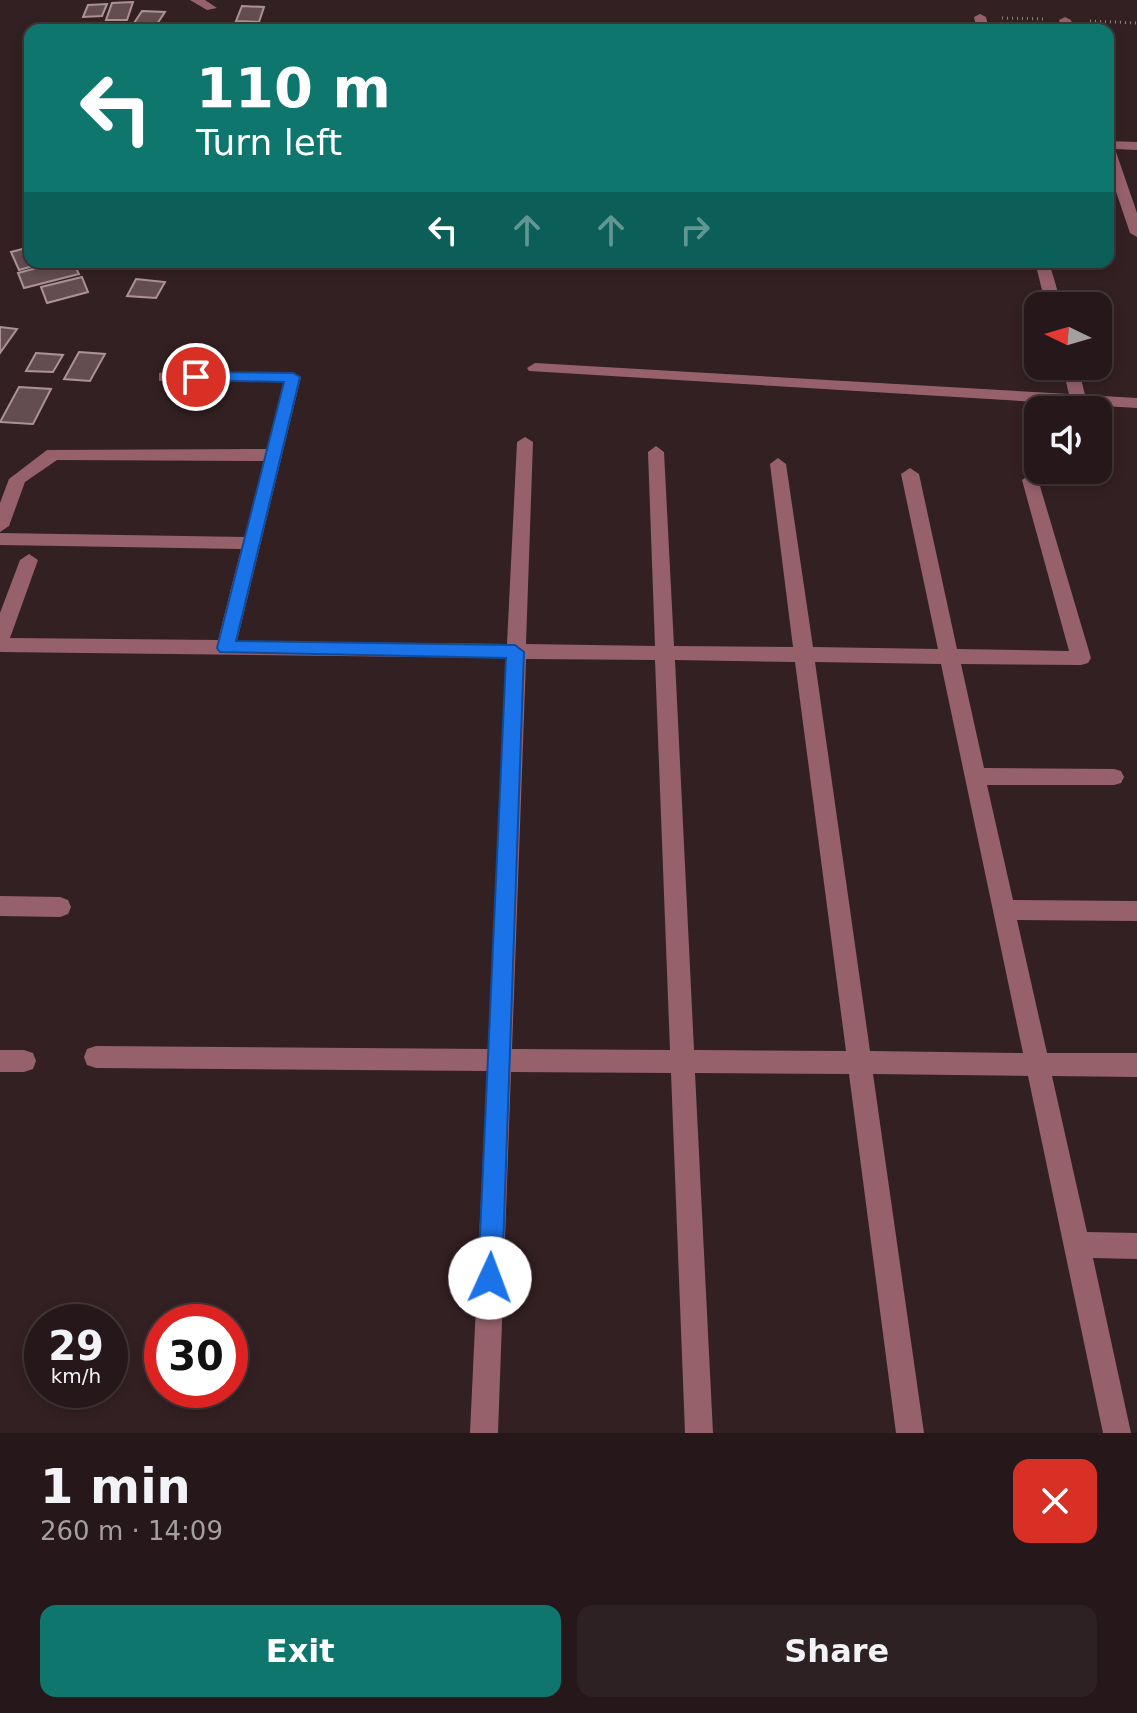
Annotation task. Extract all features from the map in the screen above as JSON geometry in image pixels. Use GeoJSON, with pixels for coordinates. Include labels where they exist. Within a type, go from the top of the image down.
{"type":"FeatureCollection","features":[{"type":"Feature","properties":{"kind":"street"},"geometry":{"type":"LineString","coordinates":[[196,0],[211,8]]}},
{"type":"Feature","properties":{"kind":"street"},"geometry":{"type":"LineString","coordinates":[[980,17],[982,24]]}},
{"type":"Feature","properties":{"kind":"street"},"geometry":{"type":"LineString","coordinates":[[1114,146],[1137,146]]}},
{"type":"Feature","properties":{"kind":"street"},"geometry":{"type":"LineString","coordinates":[[1114,164],[1137,233]]}},
{"type":"Feature","properties":{"kind":"street"},"geometry":{"type":"LineString","coordinates":[[1044,268],[1050,292]]}},
{"type":"Feature","properties":{"kind":"street"},"geometry":{"type":"LineString","coordinates":[[535,368],[1024,398]]}},
{"type":"Feature","properties":{"kind":"street"},"geometry":{"type":"LineString","coordinates":[[165,377],[293,377],[226,648]]}},
{"type":"Feature","properties":{"kind":"street"},"geometry":{"type":"LineString","coordinates":[[1112,402],[1137,403]]}},
{"type":"Feature","properties":{"kind":"street"},"geometry":{"type":"LineString","coordinates":[[484,1433],[525,442]]}},
{"type":"Feature","properties":{"kind":"street"},"geometry":{"type":"LineString","coordinates":[[656,452],[699,1433]]}},
{"type":"Feature","properties":{"kind":"street"},"geometry":{"type":"LineString","coordinates":[[0,526],[18,479],[53,454],[274,455]]}},
{"type":"Feature","properties":{"kind":"street"},"geometry":{"type":"LineString","coordinates":[[778,464],[910,1433]]}},
{"type":"Feature","properties":{"kind":"street"},"geometry":{"type":"LineString","coordinates":[[910,474],[1117,1433]]}},
{"type":"Feature","properties":{"kind":"street"},"geometry":{"type":"LineString","coordinates":[[0,645],[1081,658],[1032,484]]}},
{"type":"Feature","properties":{"kind":"street"},"geometry":{"type":"LineString","coordinates":[[0,539],[252,543]]}},
{"type":"Feature","properties":{"kind":"street"},"geometry":{"type":"LineString","coordinates":[[0,638],[29,560]]}},
{"type":"Feature","properties":{"kind":"street"},"geometry":{"type":"LineString","coordinates":[[975,776],[1114,777]]}},
{"type":"Feature","properties":{"kind":"street"},"geometry":{"type":"LineString","coordinates":[[0,906],[60,907]]}},
{"type":"Feature","properties":{"kind":"street"},"geometry":{"type":"LineString","coordinates":[[1004,910],[1137,911]]}},
{"type":"Feature","properties":{"kind":"street"},"geometry":{"type":"LineString","coordinates":[[96,1057],[1137,1065]]}},
{"type":"Feature","properties":{"kind":"street"},"geometry":{"type":"LineString","coordinates":[[1076,1245],[1137,1246]]}},
{"type":"Feature","properties":{"kind":"building"},"geometry":{"type":"Polygon","coordinates":[[[133,2],[127,20],[106,20],[112,3],[133,2]]]}},
{"type":"Feature","properties":{"kind":"building"},"geometry":{"type":"Polygon","coordinates":[[[107,4],[102,16],[83,17],[88,5],[107,4]]]}},
{"type":"Feature","properties":{"kind":"building"},"geometry":{"type":"Polygon","coordinates":[[[242,6],[264,7],[259,22],[236,21],[242,6]]]}},
{"type":"Feature","properties":{"kind":"building"},"geometry":{"type":"Polygon","coordinates":[[[142,11],[165,12],[157,24],[134,23],[142,11]]]}},
{"type":"Feature","properties":{"kind":"building"},"geometry":{"type":"Polygon","coordinates":[[[24,249],[26,268],[19,270],[11,252],[24,249]]]}},
{"type":"Feature","properties":{"kind":"building"},"geometry":{"type":"Polygon","coordinates":[[[37,268],[76,268],[79,274],[24,288],[18,273],[37,268]]]}},
{"type":"Feature","properties":{"kind":"building"},"geometry":{"type":"Polygon","coordinates":[[[82,277],[88,292],[47,303],[41,287],[82,277]]]}},
{"type":"Feature","properties":{"kind":"building"},"geometry":{"type":"Polygon","coordinates":[[[136,279],[165,282],[156,298],[127,296],[136,279]]]}},
{"type":"Feature","properties":{"kind":"building"},"geometry":{"type":"Polygon","coordinates":[[[0,327],[17,329],[0,353],[0,327]]]}},
{"type":"Feature","properties":{"kind":"building"},"geometry":{"type":"Polygon","coordinates":[[[79,352],[105,354],[90,381],[64,379],[79,352]]]}},
{"type":"Feature","properties":{"kind":"building"},"geometry":{"type":"Polygon","coordinates":[[[36,353],[63,355],[53,372],[26,371],[36,353]]]}},
{"type":"Feature","properties":{"kind":"building"},"geometry":{"type":"Polygon","coordinates":[[[19,387],[51,389],[33,424],[0,422],[19,387]]]}},
{"type":"Feature","properties":{"kind":"route"},"geometry":{"type":"LineString","coordinates":[[196,377],[293,377],[226,648],[515,652],[490,1278]]}}]}
